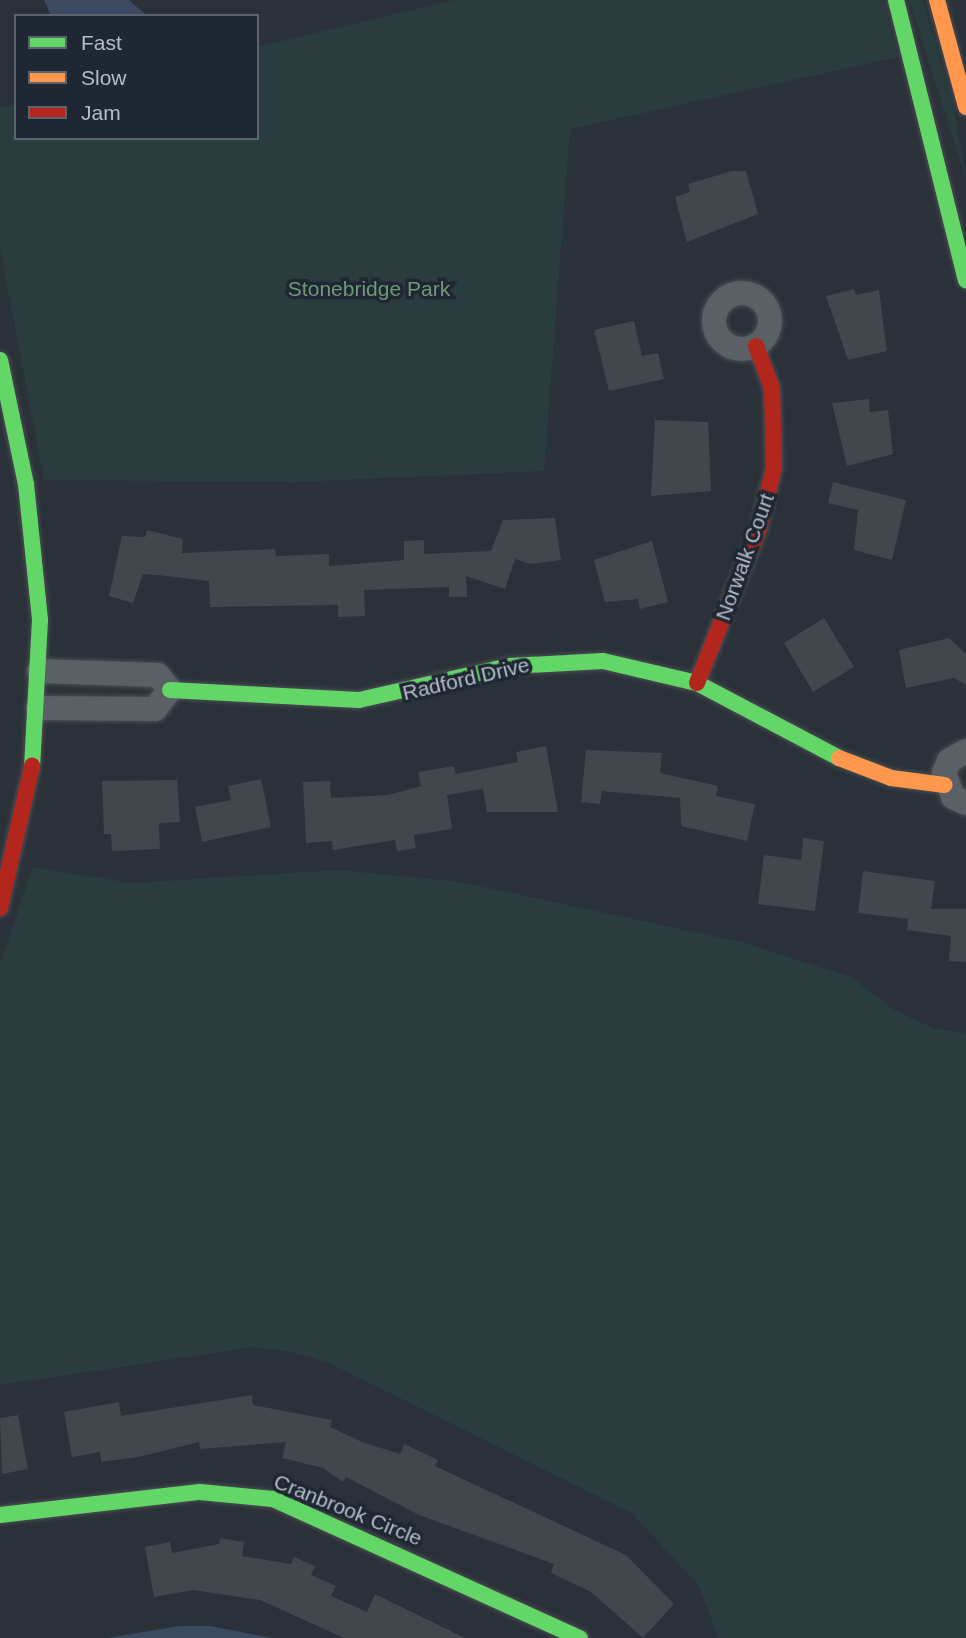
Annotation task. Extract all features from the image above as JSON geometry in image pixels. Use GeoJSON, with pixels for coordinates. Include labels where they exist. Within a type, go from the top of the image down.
{"type":"FeatureCollection","features":[{"type":"Feature","properties":{"kind":"street"},"geometry":{"type":"LineString","coordinates":[[896,0],[966,280]]}},
{"type":"Feature","properties":{"kind":"street"},"geometry":{"type":"LineString","coordinates":[[937,0],[966,107]]}},
{"type":"Feature","properties":{"kind":"street","name":"Norwalk Court"},"geometry":{"type":"LineString","coordinates":[[698,683],[759,528],[774,467],[772,388],[756,346]]}},
{"type":"Feature","properties":{"kind":"street"},"geometry":{"type":"LineString","coordinates":[[0,360],[37,560],[39,671],[38,708],[27,806],[0,908]]}},
{"type":"Feature","properties":{"kind":"street","name":"Radford Drive"},"geometry":{"type":"LineString","coordinates":[[39,671],[158,675],[170,690],[359,700],[509,666],[575,660],[636,666],[698,683],[840,759],[912,785],[945,785]]}},
{"type":"Feature","properties":{"kind":"street"},"geometry":{"type":"LineString","coordinates":[[38,708],[155,709],[170,690]]}},
{"type":"Feature","properties":{"kind":"street"},"geometry":{"type":"LineString","coordinates":[[966,751],[949,761],[945,785],[966,803]]}},
{"type":"Feature","properties":{"kind":"street","name":"Cranbrook Circle"},"geometry":{"type":"LineString","coordinates":[[0,1515],[200,1492],[273,1499],[580,1638]]}},
{"type":"Feature","properties":{"kind":"green space","name":"Stonebridge Park"},"geometry":{"type":"Polygon","coordinates":[[[454,0],[883,0],[898,57],[570,129],[544,471],[296,482],[44,480],[0,248],[0,108],[14,104],[14,140],[259,140],[259,47],[454,0]]]}},
{"type":"Feature","properties":{"kind":"green space"},"geometry":{"type":"Polygon","coordinates":[[[909,0],[923,0],[954,107],[966,180],[909,0]]]}},
{"type":"Feature","properties":{"kind":"green space"},"geometry":{"type":"Polygon","coordinates":[[[33,867],[131,883],[339,870],[460,882],[741,942],[851,977],[894,1010],[933,1028],[966,1033],[966,1638],[719,1638],[698,1585],[632,1513],[329,1363],[291,1352],[254,1347],[0,1385],[0,964],[33,867]]]}},
{"type":"Feature","properties":{"kind":"water"},"geometry":{"type":"Polygon","coordinates":[[[44,0],[129,0],[145,14],[50,14],[44,0]]]}},
{"type":"Feature","properties":{"kind":"water"},"geometry":{"type":"Polygon","coordinates":[[[179,1626],[210,1626],[272,1638],[108,1638],[179,1626]]]}},
{"type":"Feature","properties":{"kind":"building"},"geometry":{"type":"Polygon","coordinates":[[[732,171],[746,171],[758,214],[687,242],[675,197],[690,192],[688,184],[732,171]]]}},
{"type":"Feature","properties":{"kind":"building"},"geometry":{"type":"Polygon","coordinates":[[[854,289],[856,295],[879,290],[887,351],[848,360],[826,296],[854,289]]]}},
{"type":"Feature","properties":{"kind":"building"},"geometry":{"type":"Polygon","coordinates":[[[634,321],[642,356],[658,353],[664,379],[609,391],[594,330],[634,321]]]}},
{"type":"Feature","properties":{"kind":"building"},"geometry":{"type":"Polygon","coordinates":[[[869,399],[870,412],[888,410],[893,454],[847,466],[832,403],[869,399]]]}},
{"type":"Feature","properties":{"kind":"building"},"geometry":{"type":"Polygon","coordinates":[[[655,420],[708,422],[711,491],[651,496],[655,420]]]}},
{"type":"Feature","properties":{"kind":"building"},"geometry":{"type":"Polygon","coordinates":[[[833,482],[906,500],[892,560],[854,550],[858,510],[828,503],[833,482]]]}},
{"type":"Feature","properties":{"kind":"building"},"geometry":{"type":"Polygon","coordinates":[[[555,518],[561,560],[531,564],[515,559],[505,589],[466,576],[467,597],[449,597],[449,587],[364,590],[365,616],[338,617],[338,605],[210,607],[209,581],[158,575],[143,574],[133,603],[109,596],[122,536],[145,537],[147,530],[183,539],[182,553],[275,549],[276,556],[329,554],[329,566],[404,560],[404,541],[424,540],[424,554],[491,551],[503,520],[555,518]]]}},
{"type":"Feature","properties":{"kind":"building"},"geometry":{"type":"Polygon","coordinates":[[[652,541],[668,602],[640,609],[638,599],[605,602],[594,560],[652,541]]]}},
{"type":"Feature","properties":{"kind":"building"},"geometry":{"type":"Polygon","coordinates":[[[824,618],[854,667],[813,692],[784,643],[824,618]]]}},
{"type":"Feature","properties":{"kind":"building"},"geometry":{"type":"Polygon","coordinates":[[[949,638],[966,654],[966,685],[954,678],[906,688],[899,650],[949,638]]]}},
{"type":"Feature","properties":{"kind":"building"},"geometry":{"type":"Polygon","coordinates":[[[546,746],[558,812],[487,812],[483,789],[447,795],[452,829],[414,835],[416,848],[397,851],[395,840],[333,850],[332,841],[306,843],[303,782],[330,781],[331,798],[388,795],[421,786],[418,772],[454,766],[456,774],[518,762],[516,752],[546,746]]]}},
{"type":"Feature","properties":{"kind":"building"},"geometry":{"type":"Polygon","coordinates":[[[586,750],[662,753],[660,773],[718,786],[716,796],[755,804],[747,841],[681,826],[680,798],[602,791],[600,804],[581,802],[586,750]]]}},
{"type":"Feature","properties":{"kind":"building"},"geometry":{"type":"Polygon","coordinates":[[[261,779],[271,827],[202,842],[195,807],[231,800],[228,786],[261,779]]]}},
{"type":"Feature","properties":{"kind":"building"},"geometry":{"type":"Polygon","coordinates":[[[177,780],[180,822],[159,823],[160,849],[112,851],[111,834],[104,834],[102,781],[177,780]]]}},
{"type":"Feature","properties":{"kind":"building"},"geometry":{"type":"Polygon","coordinates":[[[803,838],[824,841],[815,911],[758,904],[764,855],[801,860],[803,838]]]}},
{"type":"Feature","properties":{"kind":"building"},"geometry":{"type":"Polygon","coordinates":[[[863,871],[935,881],[931,909],[966,909],[966,962],[949,961],[951,936],[907,930],[908,919],[858,913],[863,871]]]}},
{"type":"Feature","properties":{"kind":"building"},"geometry":{"type":"Polygon","coordinates":[[[252,1395],[253,1405],[332,1420],[330,1427],[362,1442],[400,1454],[404,1444],[438,1460],[435,1466],[626,1555],[674,1604],[643,1638],[591,1592],[551,1573],[554,1564],[419,1515],[346,1477],[343,1482],[323,1468],[282,1458],[286,1442],[200,1449],[199,1442],[138,1457],[101,1462],[100,1452],[72,1457],[64,1412],[119,1402],[121,1416],[252,1395]]]}},
{"type":"Feature","properties":{"kind":"building"},"geometry":{"type":"Polygon","coordinates":[[[18,1415],[28,1469],[2,1474],[0,1418],[18,1415]]]}},
{"type":"Feature","properties":{"kind":"building"},"geometry":{"type":"Polygon","coordinates":[[[220,1538],[244,1542],[242,1556],[291,1564],[294,1557],[315,1566],[311,1575],[336,1586],[331,1596],[367,1612],[375,1594],[465,1638],[344,1638],[260,1600],[193,1590],[154,1597],[145,1547],[170,1542],[172,1553],[219,1544],[220,1538]]]}},
{"type":"Feature","properties":{"kind":"traffic: fast"},"geometry":{"type":"LineString","coordinates":[[896,0],[966,280]]}},
{"type":"Feature","properties":{"kind":"traffic: fast"},"geometry":{"type":"LineString","coordinates":[[0,360],[26,484],[40,620],[32,766]]}},
{"type":"Feature","properties":{"kind":"traffic: fast"},"geometry":{"type":"LineString","coordinates":[[170,690],[359,700],[510,666],[603,661],[697,683],[839,758]]}},
{"type":"Feature","properties":{"kind":"traffic: fast"},"geometry":{"type":"LineString","coordinates":[[0,1515],[200,1492],[273,1499],[580,1638]]}},
{"type":"Feature","properties":{"kind":"traffic: slow"},"geometry":{"type":"LineString","coordinates":[[937,0],[966,107]]}},
{"type":"Feature","properties":{"kind":"traffic: slow"},"geometry":{"type":"LineString","coordinates":[[839,758],[891,778],[945,785]]}},
{"type":"Feature","properties":{"kind":"traffic: jam"},"geometry":{"type":"LineString","coordinates":[[697,683],[759,528],[774,468],[772,388],[756,346]]}},
{"type":"Feature","properties":{"kind":"traffic: jam"},"geometry":{"type":"LineString","coordinates":[[0,908],[32,766]]}}]}
